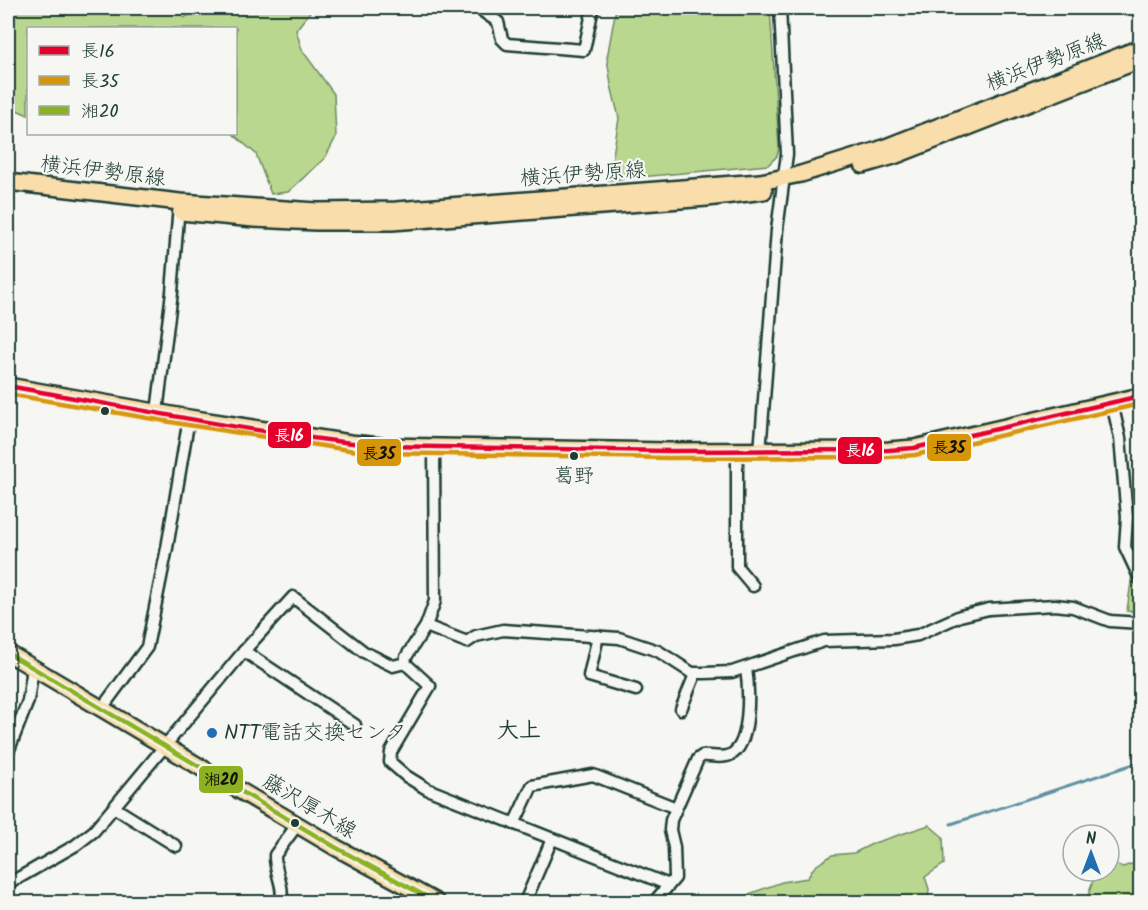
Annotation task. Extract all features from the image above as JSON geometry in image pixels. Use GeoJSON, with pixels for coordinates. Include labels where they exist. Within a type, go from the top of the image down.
{"type":"FeatureCollection","features":[{"type":"Feature","properties":{"kind":"main road","name":"横浜伊勢原線"},"geometry":{"type":"LineString","coordinates":[[8,192],[179,207],[317,211],[396,210],[784,182],[1140,59]]}},
{"type":"Feature","properties":{"kind":"main road","name":"横浜伊勢原線"},"geometry":{"type":"LineString","coordinates":[[8,182],[179,207]]}},
{"type":"Feature","properties":{"kind":"main road"},"geometry":{"type":"LineString","coordinates":[[8,386],[350,443],[434,448],[760,452],[914,448],[1140,396]]}},
{"type":"Feature","properties":{"kind":"main road","name":"藤沢厚木線"},"geometry":{"type":"LineString","coordinates":[[8,653],[297,825],[435,903]]}},
{"type":"Feature","properties":{"kind":"street"},"geometry":{"type":"LineString","coordinates":[[478,8],[498,22],[502,39],[507,44],[584,50],[593,8]]}},
{"type":"Feature","properties":{"kind":"street"},"geometry":{"type":"LineString","coordinates":[[760,452],[777,230],[787,154],[780,8]]}},
{"type":"Feature","properties":{"kind":"street"},"geometry":{"type":"LineString","coordinates":[[157,412],[179,207]]}},
{"type":"Feature","properties":{"kind":"street"},"geometry":{"type":"LineString","coordinates":[[1112,403],[1120,438],[1127,517],[1125,547],[1140,579]]}},
{"type":"Feature","properties":{"kind":"street"},"geometry":{"type":"LineString","coordinates":[[102,708],[147,647],[167,548],[189,417]]}},
{"type":"Feature","properties":{"kind":"street"},"geometry":{"type":"LineString","coordinates":[[405,663],[406,657],[426,626],[435,601],[434,448]]}},
{"type":"Feature","properties":{"kind":"street"},"geometry":{"type":"LineString","coordinates":[[738,451],[736,567],[753,586]]}},
{"type":"Feature","properties":{"kind":"street"},"geometry":{"type":"LineString","coordinates":[[8,884],[76,845],[94,831],[244,651],[293,597],[364,652],[393,666],[405,663]]}},
{"type":"Feature","properties":{"kind":"street"},"geometry":{"type":"LineString","coordinates":[[426,626],[467,642],[483,634],[503,630],[619,638],[655,649],[693,673],[732,672],[824,641],[894,639],[918,635],[960,616],[989,609],[1054,605],[1073,607],[1110,621],[1140,623]]}},
{"type":"Feature","properties":{"kind":"street"},"geometry":{"type":"LineString","coordinates":[[598,636],[589,675],[636,690]]}},
{"type":"Feature","properties":{"kind":"street"},"geometry":{"type":"LineString","coordinates":[[244,651],[355,725]]}},
{"type":"Feature","properties":{"kind":"street"},"geometry":{"type":"LineString","coordinates":[[405,663],[430,686],[396,742],[391,752],[390,762],[416,784],[669,885]]}},
{"type":"Feature","properties":{"kind":"street"},"geometry":{"type":"LineString","coordinates":[[8,752],[28,701],[33,668]]}},
{"type":"Feature","properties":{"kind":"street"},"geometry":{"type":"LineString","coordinates":[[654,903],[675,878],[674,847],[670,830],[676,808],[698,759],[702,756],[716,757],[730,754],[740,747],[748,706],[746,668]]}},
{"type":"Feature","properties":{"kind":"street"},"geometry":{"type":"LineString","coordinates":[[681,709],[694,677],[693,673]]}},
{"type":"Feature","properties":{"kind":"street"},"geometry":{"type":"LineString","coordinates":[[514,824],[532,786],[585,776],[602,778],[676,808]]}},
{"type":"Feature","properties":{"kind":"street"},"geometry":{"type":"LineString","coordinates":[[115,808],[176,846]]}},
{"type":"Feature","properties":{"kind":"street"},"geometry":{"type":"LineString","coordinates":[[281,903],[283,888],[277,871],[275,855],[297,825]]}},
{"type":"Feature","properties":{"kind":"street"},"geometry":{"type":"LineString","coordinates":[[525,903],[552,839]]}},
{"type":"Feature","properties":{"kind":"green space"},"geometry":{"type":"Polygon","coordinates":[[[8,8],[174,8],[184,18],[201,8],[313,8],[296,30],[302,50],[334,94],[336,137],[325,158],[288,192],[271,194],[256,154],[234,135],[237,135],[237,27],[27,27],[27,115],[8,106],[8,8]]]}},
{"type":"Feature","properties":{"kind":"green space"},"geometry":{"type":"Polygon","coordinates":[[[616,8],[770,8],[779,148],[777,156],[768,165],[609,180],[619,118],[607,58],[616,8]]]}},
{"type":"Feature","properties":{"kind":"green space"},"geometry":{"type":"Polygon","coordinates":[[[1132,574],[1140,574],[1140,612],[1127,611],[1132,574]]]}},
{"type":"Feature","properties":{"kind":"green space"},"geometry":{"type":"Polygon","coordinates":[[[929,825],[943,837],[944,864],[925,877],[929,889],[928,902],[751,902],[749,894],[782,882],[808,878],[817,865],[832,855],[854,853],[874,843],[929,825]]]}},
{"type":"Feature","properties":{"kind":"green space"},"geometry":{"type":"Polygon","coordinates":[[[1140,861],[1140,902],[1086,902],[1092,883],[1121,883],[1121,866],[1140,861]]]}},
{"type":"Feature","properties":{"kind":"waterway"},"geometry":{"type":"LineString","coordinates":[[951,824],[1140,762]]}},
{"type":"Feature","properties":{"kind":"transit line","name":"長16"},"geometry":{"type":"LineString","coordinates":[[8,386],[241,428],[381,446],[669,451],[914,448],[1140,396]]}},
{"type":"Feature","properties":{"kind":"transit line","name":"長35"},"geometry":{"type":"LineString","coordinates":[[8,394],[349,450],[381,453],[669,458],[915,455],[1140,404]]}},
{"type":"Feature","properties":{"kind":"transit line","name":"湘20"},"geometry":{"type":"LineString","coordinates":[[8,653],[335,847],[436,902]]}},
{"type":"Feature","properties":{"kind":"place","name":"葛野"},"geometry":{"type":"Point","coordinates":[574,456]}},
{"type":"Feature","properties":{"kind":"place","name":"NTT電話交換センタ"},"geometry":{"type":"Point","coordinates":[212,733]}},
{"type":"Feature","properties":{"kind":"district","name":"大上"},"geometry":{"type":"Point","coordinates":[519,731]}}]}
